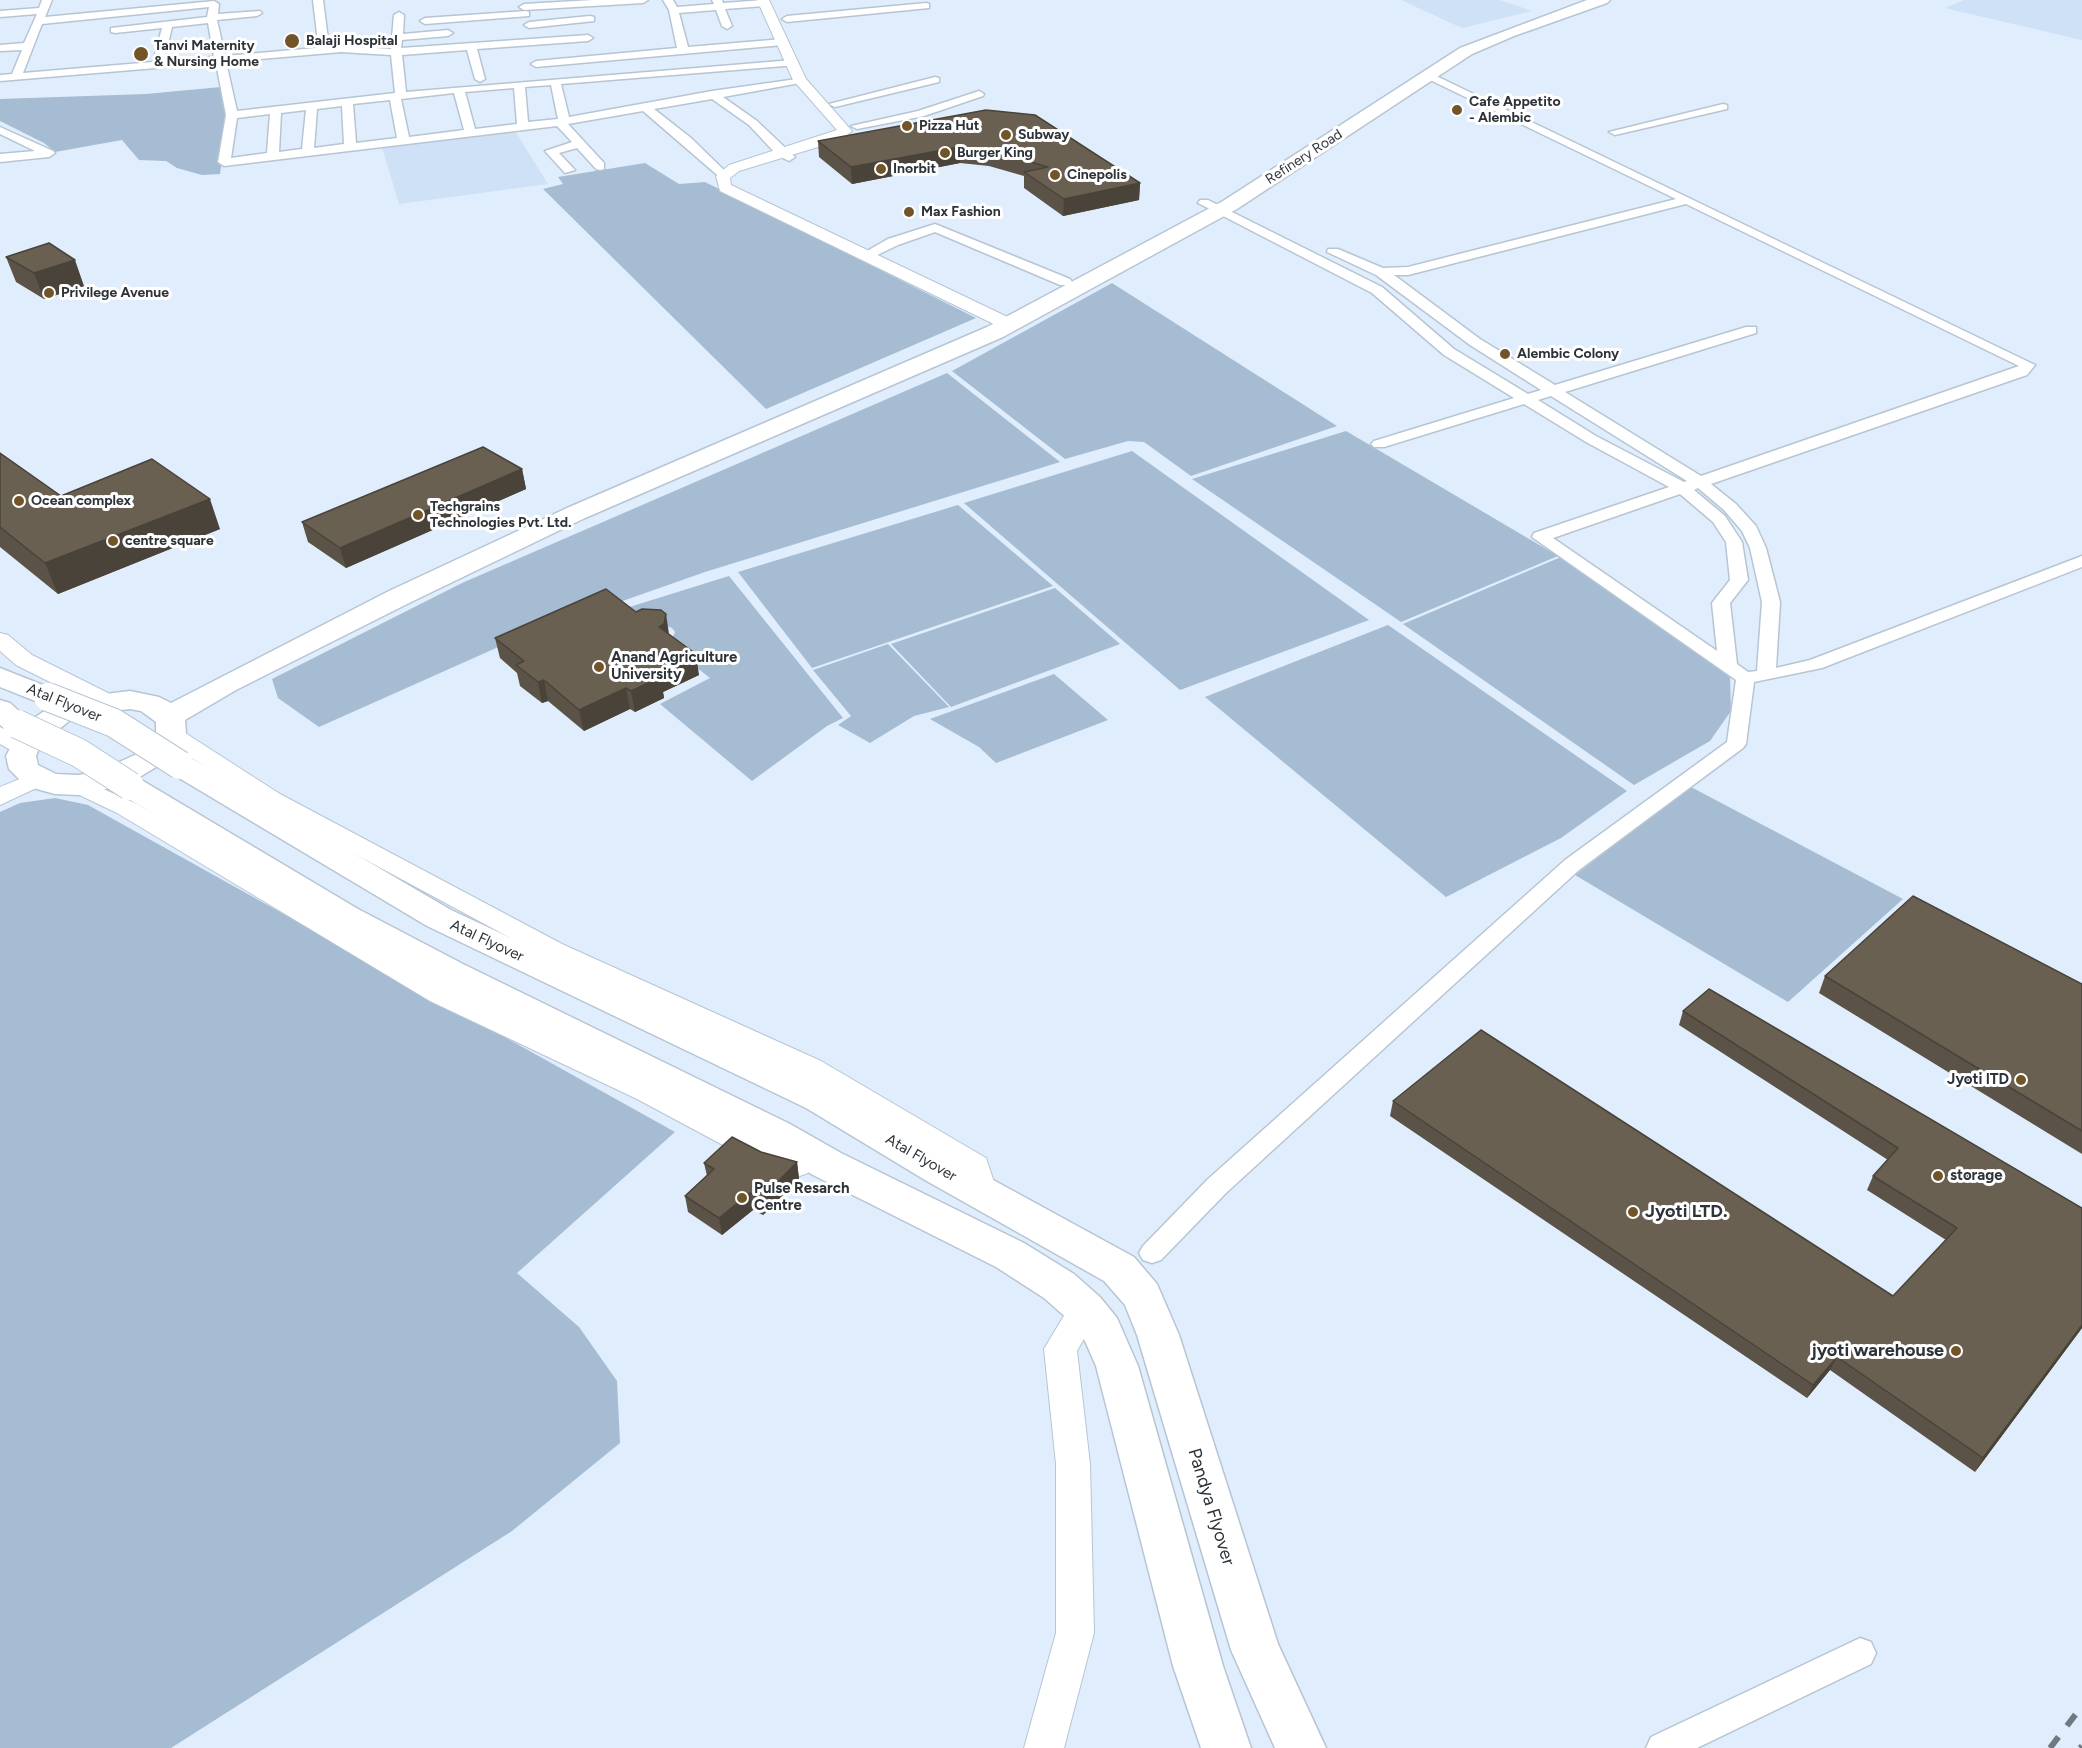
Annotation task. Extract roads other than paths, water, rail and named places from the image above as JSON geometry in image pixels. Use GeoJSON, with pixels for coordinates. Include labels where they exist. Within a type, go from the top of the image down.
{"type":"FeatureCollection","features":[{"type":"Feature","properties":{"kind":"main road","name":"Refinery Road"},"geometry":{"type":"LineString","coordinates":[[1006,317],[1217,204],[1419,77],[1474,38],[1578,0]]}},
{"type":"Feature","properties":{"kind":"main road","name":"Refinery Road"},"geometry":{"type":"LineString","coordinates":[[1419,77],[1489,40],[1602,0]]}},
{"type":"Feature","properties":{"kind":"main road","name":"Refinery Road"},"geometry":{"type":"LineString","coordinates":[[1006,317],[1065,282],[1217,204]]}},
{"type":"Feature","properties":{"kind":"main road"},"geometry":{"type":"LineString","coordinates":[[161,718],[394,593],[630,484],[946,355],[1006,317]]}},
{"type":"Feature","properties":{"kind":"main road","name":"Atal Flyover"},"geometry":{"type":"LineString","coordinates":[[0,677],[114,723],[439,918],[819,1098],[939,1169],[1138,1273]]}},
{"type":"Feature","properties":{"kind":"main road"},"geometry":{"type":"LineString","coordinates":[[130,700],[161,718],[163,748],[147,761],[127,772],[103,781],[78,785],[55,784],[17,762],[39,728],[58,715],[81,706],[106,701],[130,700]]}},
{"type":"Feature","properties":{"kind":"main road"},"geometry":{"type":"LineString","coordinates":[[0,709],[17,724],[79,753],[346,917],[451,973],[776,1134],[827,1164],[1010,1255],[1059,1286],[1085,1309],[1102,1330],[1117,1366],[1198,1666],[1226,1748]]}},
{"type":"Feature","properties":{"kind":"main road","name":"Pandya Flyover"},"geometry":{"type":"LineString","coordinates":[[1138,1273],[1255,1650],[1301,1748]]}},
{"type":"Feature","properties":{"kind":"street"},"geometry":{"type":"LineString","coordinates":[[119,0],[114,35],[168,23],[257,13]]}},
{"type":"Feature","properties":{"kind":"street"},"geometry":{"type":"LineString","coordinates":[[318,0],[323,42],[341,49]]}},
{"type":"Feature","properties":{"kind":"street"},"geometry":{"type":"LineString","coordinates":[[404,142],[398,96],[396,52],[398,19],[461,14],[494,16],[524,7],[643,0]]}},
{"type":"Feature","properties":{"kind":"street"},"geometry":{"type":"LineString","coordinates":[[668,0],[674,10],[683,50]]}},
{"type":"Feature","properties":{"kind":"street"},"geometry":{"type":"LineString","coordinates":[[674,10],[768,1],[787,19],[801,44],[818,87],[857,126],[857,132],[852,137],[734,168],[723,176]]}},
{"type":"Feature","properties":{"kind":"street"},"geometry":{"type":"LineString","coordinates":[[768,1],[800,80],[844,131],[745,171],[738,176],[738,182],[872,252],[1006,317]]}},
{"type":"Feature","properties":{"kind":"street"},"geometry":{"type":"LineString","coordinates":[[0,14],[43,10],[118,15],[173,4],[214,4],[212,19],[232,115],[224,162],[350,145],[404,142],[562,121],[603,95],[669,86],[793,63]]}},
{"type":"Feature","properties":{"kind":"street"},"geometry":{"type":"LineString","coordinates":[[718,4],[727,26]]}},
{"type":"Feature","properties":{"kind":"street"},"geometry":{"type":"LineString","coordinates":[[787,19],[926,6]]}},
{"type":"Feature","properties":{"kind":"street"},"geometry":{"type":"LineString","coordinates":[[524,7],[526,27],[532,42],[541,82]]}},
{"type":"Feature","properties":{"kind":"street"},"geometry":{"type":"LineString","coordinates":[[16,76],[43,10]]}},
{"type":"Feature","properties":{"kind":"street"},"geometry":{"type":"LineString","coordinates":[[398,37],[458,32],[461,14]]}},
{"type":"Feature","properties":{"kind":"street"},"geometry":{"type":"LineString","coordinates":[[490,45],[494,16]]}},
{"type":"Feature","properties":{"kind":"street"},"geometry":{"type":"LineString","coordinates":[[526,27],[590,20]]}},
{"type":"Feature","properties":{"kind":"street"},"geometry":{"type":"LineString","coordinates":[[158,64],[168,23]]}},
{"type":"Feature","properties":{"kind":"street"},"geometry":{"type":"LineString","coordinates":[[0,78],[109,62],[158,64],[341,49],[396,52],[588,38]]}},
{"type":"Feature","properties":{"kind":"street"},"geometry":{"type":"LineString","coordinates":[[536,64],[783,42]]}},
{"type":"Feature","properties":{"kind":"street"},"geometry":{"type":"LineString","coordinates":[[0,48],[29,46]]}},
{"type":"Feature","properties":{"kind":"street"},"geometry":{"type":"LineString","coordinates":[[471,46],[480,78]]}},
{"type":"Feature","properties":{"kind":"street"},"geometry":{"type":"LineString","coordinates":[[1419,77],[1688,200],[2028,364],[2022,372],[1540,537],[1746,673],[1816,664],[2082,561]]}},
{"type":"Feature","properties":{"kind":"street"},"geometry":{"type":"LineString","coordinates":[[644,106],[669,86],[712,94],[800,80]]}},
{"type":"Feature","properties":{"kind":"street"},"geometry":{"type":"LineString","coordinates":[[835,104],[934,80]]}},
{"type":"Feature","properties":{"kind":"street"},"geometry":{"type":"LineString","coordinates":[[232,115],[459,89],[555,81],[644,106],[687,140],[723,176],[725,188],[872,252],[935,228],[1065,282]]}},
{"type":"Feature","properties":{"kind":"street"},"geometry":{"type":"LineString","coordinates":[[555,81],[562,121],[600,166]]}},
{"type":"Feature","properties":{"kind":"street"},"geometry":{"type":"LineString","coordinates":[[519,84],[523,126]]}},
{"type":"Feature","properties":{"kind":"street"},"geometry":{"type":"LineString","coordinates":[[459,89],[470,133]]}},
{"type":"Feature","properties":{"kind":"street"},"geometry":{"type":"LineString","coordinates":[[879,93],[920,114]]}},
{"type":"Feature","properties":{"kind":"street"},"geometry":{"type":"LineString","coordinates":[[712,94],[753,123],[785,155]]}},
{"type":"Feature","properties":{"kind":"street"},"geometry":{"type":"LineString","coordinates":[[857,126],[920,114],[979,94]]}},
{"type":"Feature","properties":{"kind":"street"},"geometry":{"type":"LineString","coordinates":[[347,103],[350,145]]}},
{"type":"Feature","properties":{"kind":"street"},"geometry":{"type":"LineString","coordinates":[[308,151],[312,106]]}},
{"type":"Feature","properties":{"kind":"street"},"geometry":{"type":"LineString","coordinates":[[1615,132],[1723,107]]}},
{"type":"Feature","properties":{"kind":"street"},"geometry":{"type":"LineString","coordinates":[[273,156],[276,110]]}},
{"type":"Feature","properties":{"kind":"street"},"geometry":{"type":"LineString","coordinates":[[0,130],[49,153],[0,158]]}},
{"type":"Feature","properties":{"kind":"street"},"geometry":{"type":"LineString","coordinates":[[569,170],[551,151],[580,144]]}},
{"type":"Feature","properties":{"kind":"street"},"geometry":{"type":"LineString","coordinates":[[1381,272],[1408,271],[1688,200]]}},
{"type":"Feature","properties":{"kind":"street"},"geometry":{"type":"LineString","coordinates":[[1138,1273],[1217,1186],[1572,865],[1736,744],[1746,673],[1771,602],[1758,548],[1750,530],[1730,507],[1701,483],[1475,342],[1381,272],[1217,204]]}},
{"type":"Feature","properties":{"kind":"street"},"geometry":{"type":"LineString","coordinates":[[1217,204],[1377,290],[1449,351],[1591,440],[1682,488],[1719,519],[1734,542],[1739,580],[1721,603],[1746,673]]}},
{"type":"Feature","properties":{"kind":"street"},"geometry":{"type":"LineString","coordinates":[[1379,444],[1751,330]]}},
{"type":"Feature","properties":{"kind":"street"},"geometry":{"type":"LineString","coordinates":[[0,640],[32,664],[106,701]]}},
{"type":"Feature","properties":{"kind":"street"},"geometry":{"type":"LineString","coordinates":[[161,718],[271,799],[446,895],[553,950],[811,1068],[975,1166],[982,1191]]}},
{"type":"Feature","properties":{"kind":"street"},"geometry":{"type":"LineString","coordinates":[[0,797],[17,762]]}},
{"type":"Feature","properties":{"kind":"street"},"geometry":{"type":"LineString","coordinates":[[78,785],[126,808],[440,994],[647,1091],[775,1159],[794,1165],[827,1164]]}},
{"type":"Feature","properties":{"kind":"street"},"geometry":{"type":"LineString","coordinates":[[1044,1748],[1075,1633],[1073,1464],[1060,1349],[1085,1309]]}},
{"type":"Feature","properties":{"kind":"street"},"geometry":{"type":"LineString","coordinates":[[1662,1748],[1860,1653]]}},
{"type":"Feature","properties":{"kind":"railway"},"geometry":{"type":"LineString","coordinates":[[2050,1748],[2082,1706]]}},
{"type":"Feature","properties":{"kind":"place","name":"Balaji Hospital"},"geometry":{"type":"Point","coordinates":[292,41]}},
{"type":"Feature","properties":{"kind":"place","name":"Tanvi Maternity & Nursing Home"},"geometry":{"type":"Point","coordinates":[141,54]}},
{"type":"Feature","properties":{"kind":"place","name":"Cafe Appetito - Alembic"},"geometry":{"type":"Point","coordinates":[1457,110]}},
{"type":"Feature","properties":{"kind":"place","name":"Pizza Hut"},"geometry":{"type":"Point","coordinates":[907,126]}},
{"type":"Feature","properties":{"kind":"place","name":"Subway"},"geometry":{"type":"Point","coordinates":[1006,135]}},
{"type":"Feature","properties":{"kind":"place","name":"Burger King"},"geometry":{"type":"Point","coordinates":[945,153]}},
{"type":"Feature","properties":{"kind":"place","name":"Inorbit"},"geometry":{"type":"Point","coordinates":[881,169]}},
{"type":"Feature","properties":{"kind":"place","name":"Cinepolis"},"geometry":{"type":"Point","coordinates":[1055,175]}},
{"type":"Feature","properties":{"kind":"place","name":"Max Fashion"},"geometry":{"type":"Point","coordinates":[909,212]}},
{"type":"Feature","properties":{"kind":"place","name":"Privilege Avenue"},"geometry":{"type":"Point","coordinates":[49,293]}},
{"type":"Feature","properties":{"kind":"place","name":"Alembic Colony"},"geometry":{"type":"Point","coordinates":[1505,354]}},
{"type":"Feature","properties":{"kind":"place","name":"Ocean complex"},"geometry":{"type":"Point","coordinates":[19,501]}},
{"type":"Feature","properties":{"kind":"place","name":"Techgrains Technologies Pvt. Ltd."},"geometry":{"type":"Point","coordinates":[418,515]}},
{"type":"Feature","properties":{"kind":"place","name":"centre square"},"geometry":{"type":"Point","coordinates":[113,541]}},
{"type":"Feature","properties":{"kind":"place","name":"Anand Agriculture University"},"geometry":{"type":"Point","coordinates":[599,667]}},
{"type":"Feature","properties":{"kind":"place","name":"Jyoti lTD"},"geometry":{"type":"Point","coordinates":[2021,1080]}},
{"type":"Feature","properties":{"kind":"place","name":"storage"},"geometry":{"type":"Point","coordinates":[1938,1176]}},
{"type":"Feature","properties":{"kind":"place","name":"Pulse Resarch Centre"},"geometry":{"type":"Point","coordinates":[742,1198]}},
{"type":"Feature","properties":{"kind":"place","name":"Jyoti LTD."},"geometry":{"type":"Point","coordinates":[1633,1212]}},
{"type":"Feature","properties":{"kind":"place","name":"jyoti warehouse"},"geometry":{"type":"Point","coordinates":[1956,1351]}}]}
